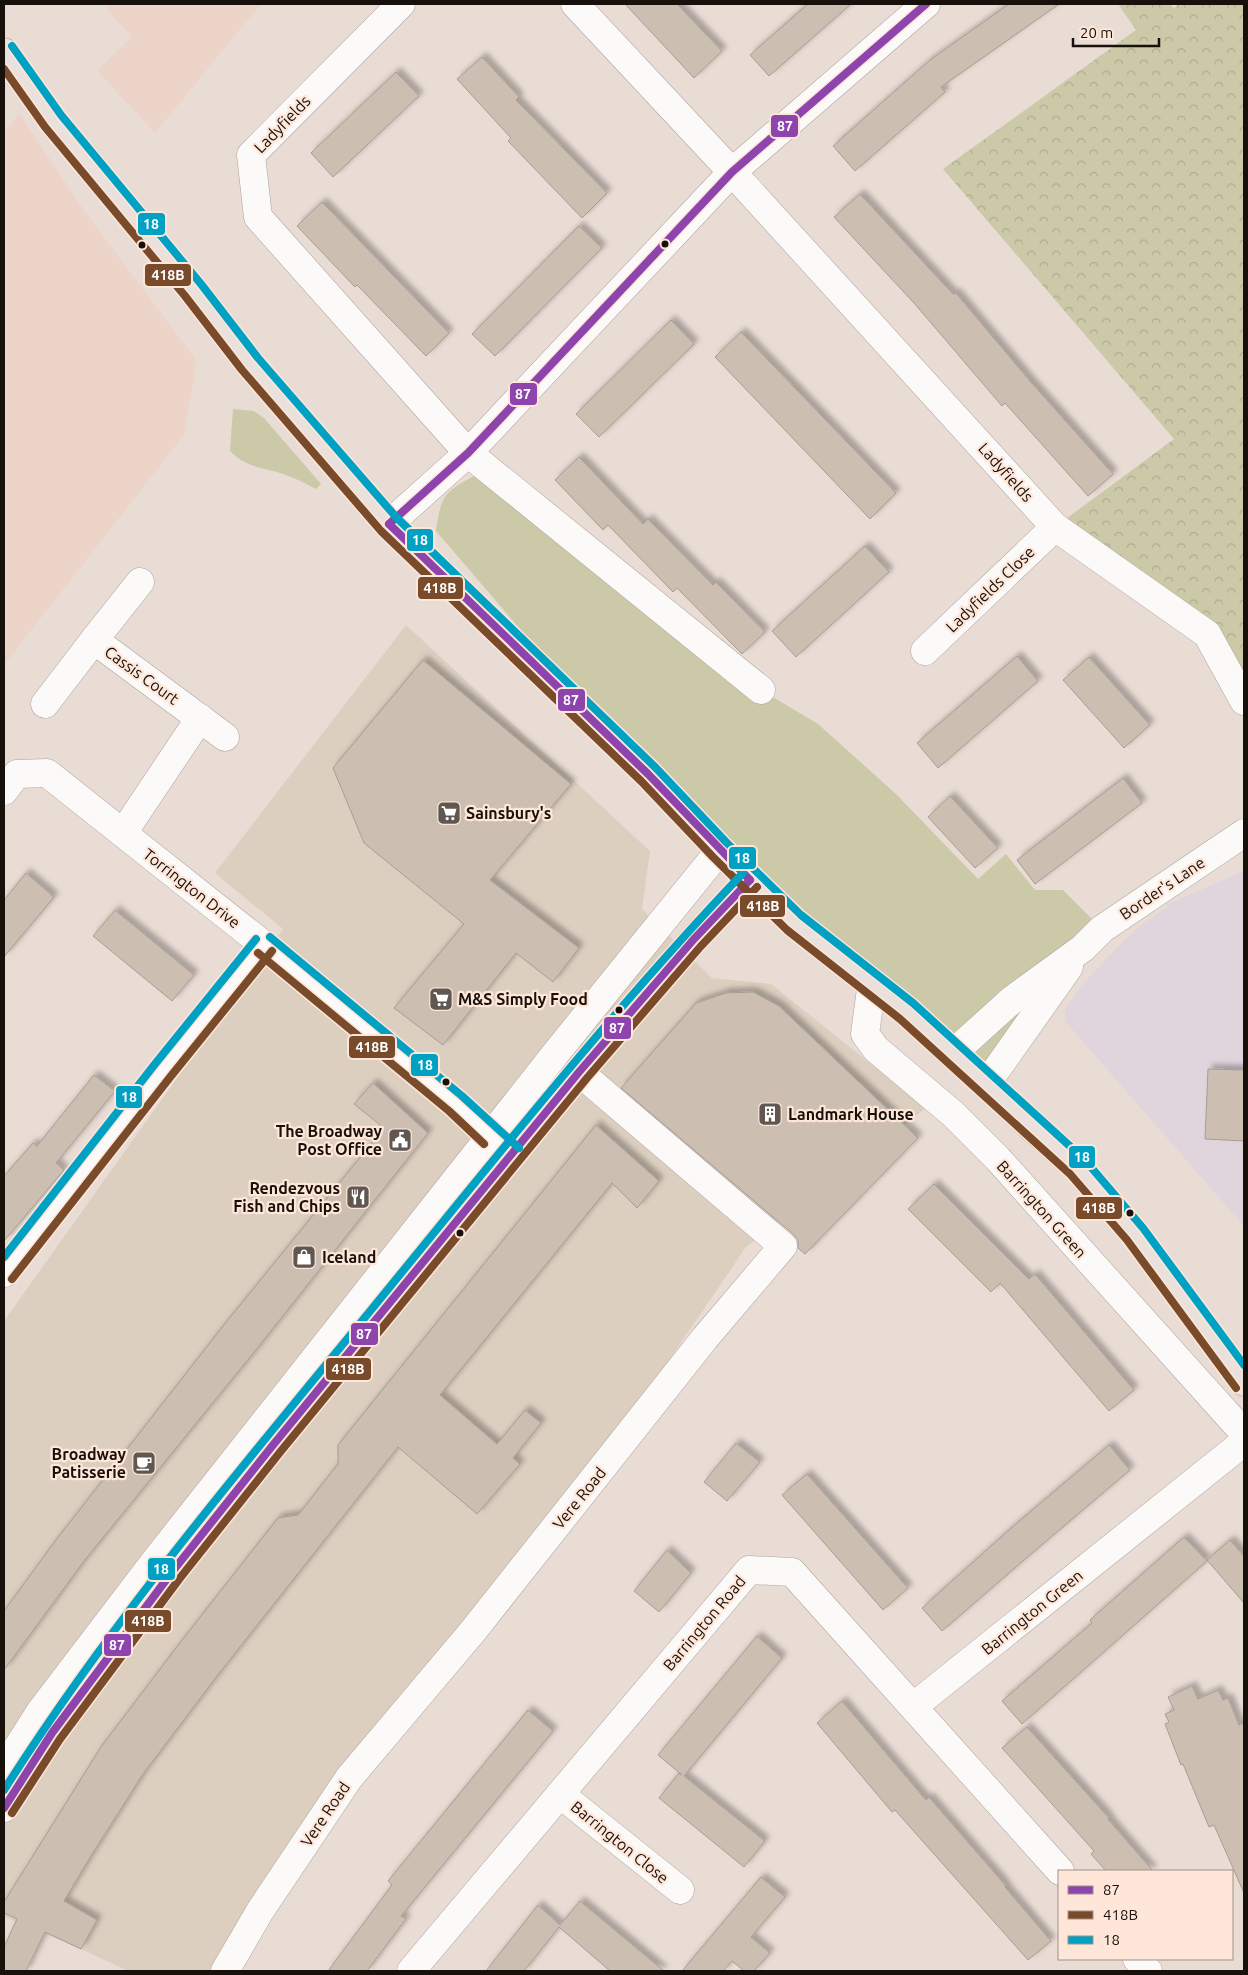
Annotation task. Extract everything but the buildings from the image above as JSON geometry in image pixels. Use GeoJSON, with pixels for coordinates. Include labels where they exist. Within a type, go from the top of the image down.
{"type":"FeatureCollection","features":[{"type":"Feature","properties":{"kind":"main road"},"geometry":{"type":"LineString","coordinates":[[4,52],[53,121],[193,290],[250,364],[389,524],[648,774],[720,850],[810,937],[872,982],[907,1011],[1077,1167],[1135,1234],[1244,1382]]}},
{"type":"Feature","properties":{"kind":"street","name":"Ladyfields"},"geometry":{"type":"LineString","coordinates":[[401,4],[251,155],[258,217],[468,452],[761,690]]}},
{"type":"Feature","properties":{"kind":"street","name":"Ladyfields"},"geometry":{"type":"LineString","coordinates":[[575,4],[732,172],[1055,527],[1207,634],[1244,701]]}},
{"type":"Feature","properties":{"kind":"street"},"geometry":{"type":"LineString","coordinates":[[389,524],[468,452],[732,172],[926,4]]}},
{"type":"Feature","properties":{"kind":"street","name":"Ladyfields Close"},"geometry":{"type":"LineString","coordinates":[[925,651],[1055,527]]}},
{"type":"Feature","properties":{"kind":"street","name":"Cassis Court"},"geometry":{"type":"LineString","coordinates":[[140,582],[94,640],[225,737]]}},
{"type":"Feature","properties":{"kind":"street"},"geometry":{"type":"LineString","coordinates":[[46,704],[94,640]]}},
{"type":"Feature","properties":{"kind":"street"},"geometry":{"type":"LineString","coordinates":[[123,833],[200,718]]}},
{"type":"Feature","properties":{"kind":"street","name":"Torrington Drive"},"geometry":{"type":"LineString","coordinates":[[4,791],[17,774],[46,773],[264,945],[456,1104],[512,1155]]}},
{"type":"Feature","properties":{"kind":"street","name":"Border's Lane"},"geometry":{"type":"LineString","coordinates":[[986,1083],[1083,948],[1102,929],[1244,833]]}},
{"type":"Feature","properties":{"kind":"street"},"geometry":{"type":"LineString","coordinates":[[4,1769],[40,1712],[155,1561],[556,1053],[720,850]]}},
{"type":"Feature","properties":{"kind":"street"},"geometry":{"type":"LineString","coordinates":[[4,1808],[52,1733],[172,1572],[273,1445],[579,1072],[694,939],[750,880]]}},
{"type":"Feature","properties":{"kind":"street"},"geometry":{"type":"LineString","coordinates":[[4,1273],[169,1062],[264,945]]}},
{"type":"Feature","properties":{"kind":"street","name":"Border's Lane"},"geometry":{"type":"LineString","coordinates":[[952,1054],[1013,998],[1083,948]]}},
{"type":"Feature","properties":{"kind":"street","name":"Barrington Green"},"geometry":{"type":"LineString","coordinates":[[872,982],[865,1034],[876,1049],[953,1114],[998,1159],[1244,1433]]}},
{"type":"Feature","properties":{"kind":"street","name":"Vere Road"},"geometry":{"type":"LineString","coordinates":[[224,1971],[260,1911],[349,1778],[473,1631],[705,1338],[783,1246],[579,1072]]}},
{"type":"Feature","properties":{"kind":"street","name":"Barrington Green"},"geometry":{"type":"LineString","coordinates":[[914,1706],[1244,1442]]}},
{"type":"Feature","properties":{"kind":"street","name":"Barrington Road"},"geometry":{"type":"LineString","coordinates":[[411,1971],[748,1570],[792,1572],[1059,1870]]}},
{"type":"Feature","properties":{"kind":"street","name":"Barrington Close"},"geometry":{"type":"LineString","coordinates":[[560,1794],[680,1890]]}},
{"type":"Feature","properties":{"kind":"street"},"geometry":{"type":"LineString","coordinates":[[1138,1960],[1148,1971]]}},
{"type":"Feature","properties":{"kind":"shaded area"},"geometry":{"type":"Polygon","coordinates":[[[111,4],[261,4],[155,133],[97,71],[132,37],[106,9],[111,4]]]}},
{"type":"Feature","properties":{"kind":"shaded area"},"geometry":{"type":"Polygon","coordinates":[[[19,113],[85,212],[197,361],[184,435],[4,665],[4,133],[19,113]]]}},
{"type":"Feature","properties":{"kind":"shaded area"},"geometry":{"type":"Polygon","coordinates":[[[406,625],[650,851],[642,909],[712,978],[771,984],[926,1108],[746,1247],[599,1463],[215,1971],[128,1971],[4,1917],[4,1321],[283,929],[215,873],[406,625]]]}},
{"type":"Feature","properties":{"kind":"shaded area"},"geometry":{"type":"Polygon","coordinates":[[[1244,871],[1244,1226],[1065,1021],[1065,1009],[1081,986],[1115,950],[1137,928],[1167,907],[1166,905],[1244,871]]]}},
{"type":"Feature","properties":{"kind":"green space"},"geometry":{"type":"Polygon","coordinates":[[[1118,4],[1170,4],[1174,8],[1179,4],[1244,4],[1244,674],[1055,527],[1174,439],[943,169],[1136,30],[1118,4]]]}},
{"type":"Feature","properties":{"kind":"green space"},"geometry":{"type":"Polygon","coordinates":[[[233,409],[254,411],[264,418],[321,484],[316,489],[287,476],[248,464],[236,457],[230,451],[233,409]]]}},
{"type":"Feature","properties":{"kind":"green space"},"geometry":{"type":"Polygon","coordinates":[[[476,475],[761,690],[818,724],[896,794],[978,879],[1006,854],[1035,890],[1063,890],[1102,929],[987,1083],[628,755],[436,531],[442,502],[446,496],[457,486],[476,475]]]}},
{"type":"Feature","properties":{"kind":"transit line","name":"87"},"geometry":{"type":"LineString","coordinates":[[389,524],[468,453],[732,172],[926,4]]}},
{"type":"Feature","properties":{"kind":"transit line","name":"18"},"geometry":{"type":"LineString","coordinates":[[12,46],[61,115],[201,284],[258,358],[396,517],[655,767],[727,843],[801,915],[913,1003],[1084,1159],[1143,1228],[1244,1365]]}},
{"type":"Feature","properties":{"kind":"transit line","name":"418B"},"geometry":{"type":"LineString","coordinates":[[4,69],[45,127],[185,296],[242,370],[381,531],[641,781],[713,857],[787,930],[900,1019],[1070,1174],[1127,1240],[1236,1388]]}},
{"type":"Feature","properties":{"kind":"transit line","name":"87"},"geometry":{"type":"LineString","coordinates":[[389,524],[648,774],[750,880]]}},
{"type":"Feature","properties":{"kind":"transit line","name":"18"},"geometry":{"type":"LineString","coordinates":[[4,1790],[89,1665],[227,1486],[599,1033],[743,873]]}},
{"type":"Feature","properties":{"kind":"transit line","name":"87"},"geometry":{"type":"LineString","coordinates":[[4,1808],[52,1733],[172,1572],[273,1445],[579,1072],[694,939],[750,880]]}},
{"type":"Feature","properties":{"kind":"transit line","name":"418B"},"geometry":{"type":"LineString","coordinates":[[12,1813],[60,1739],[180,1578],[281,1451],[587,1078],[701,946],[757,887]]}},
{"type":"Feature","properties":{"kind":"transit line","name":"18"},"geometry":{"type":"LineString","coordinates":[[270,937],[462,1096],[519,1148]]}},
{"type":"Feature","properties":{"kind":"transit line","name":"18"},"geometry":{"type":"LineString","coordinates":[[4,1257],[155,1064],[256,939]]}},
{"type":"Feature","properties":{"kind":"transit line","name":"418B"},"geometry":{"type":"LineString","coordinates":[[12,1279],[171,1076],[272,951]]}},
{"type":"Feature","properties":{"kind":"transit line","name":"418B"},"geometry":{"type":"LineString","coordinates":[[258,953],[449,1111],[484,1144]]}},
{"type":"Feature","properties":{"kind":"place","name":"Sainsbury's"},"geometry":{"type":"Point","coordinates":[449,813]}},
{"type":"Feature","properties":{"kind":"place","name":"M&S Simply Food"},"geometry":{"type":"Point","coordinates":[441,999]}},
{"type":"Feature","properties":{"kind":"place","name":"Landmark House"},"geometry":{"type":"Point","coordinates":[770,1114]}},
{"type":"Feature","properties":{"kind":"place","name":"The Broadway Post Office"},"geometry":{"type":"Point","coordinates":[400,1140]}},
{"type":"Feature","properties":{"kind":"place","name":"Rendezvous Fish and Chips"},"geometry":{"type":"Point","coordinates":[358,1197]}},
{"type":"Feature","properties":{"kind":"place","name":"Iceland"},"geometry":{"type":"Point","coordinates":[304,1257]}},
{"type":"Feature","properties":{"kind":"place","name":"Broadway Patisserie"},"geometry":{"type":"Point","coordinates":[144,1463]}}]}
